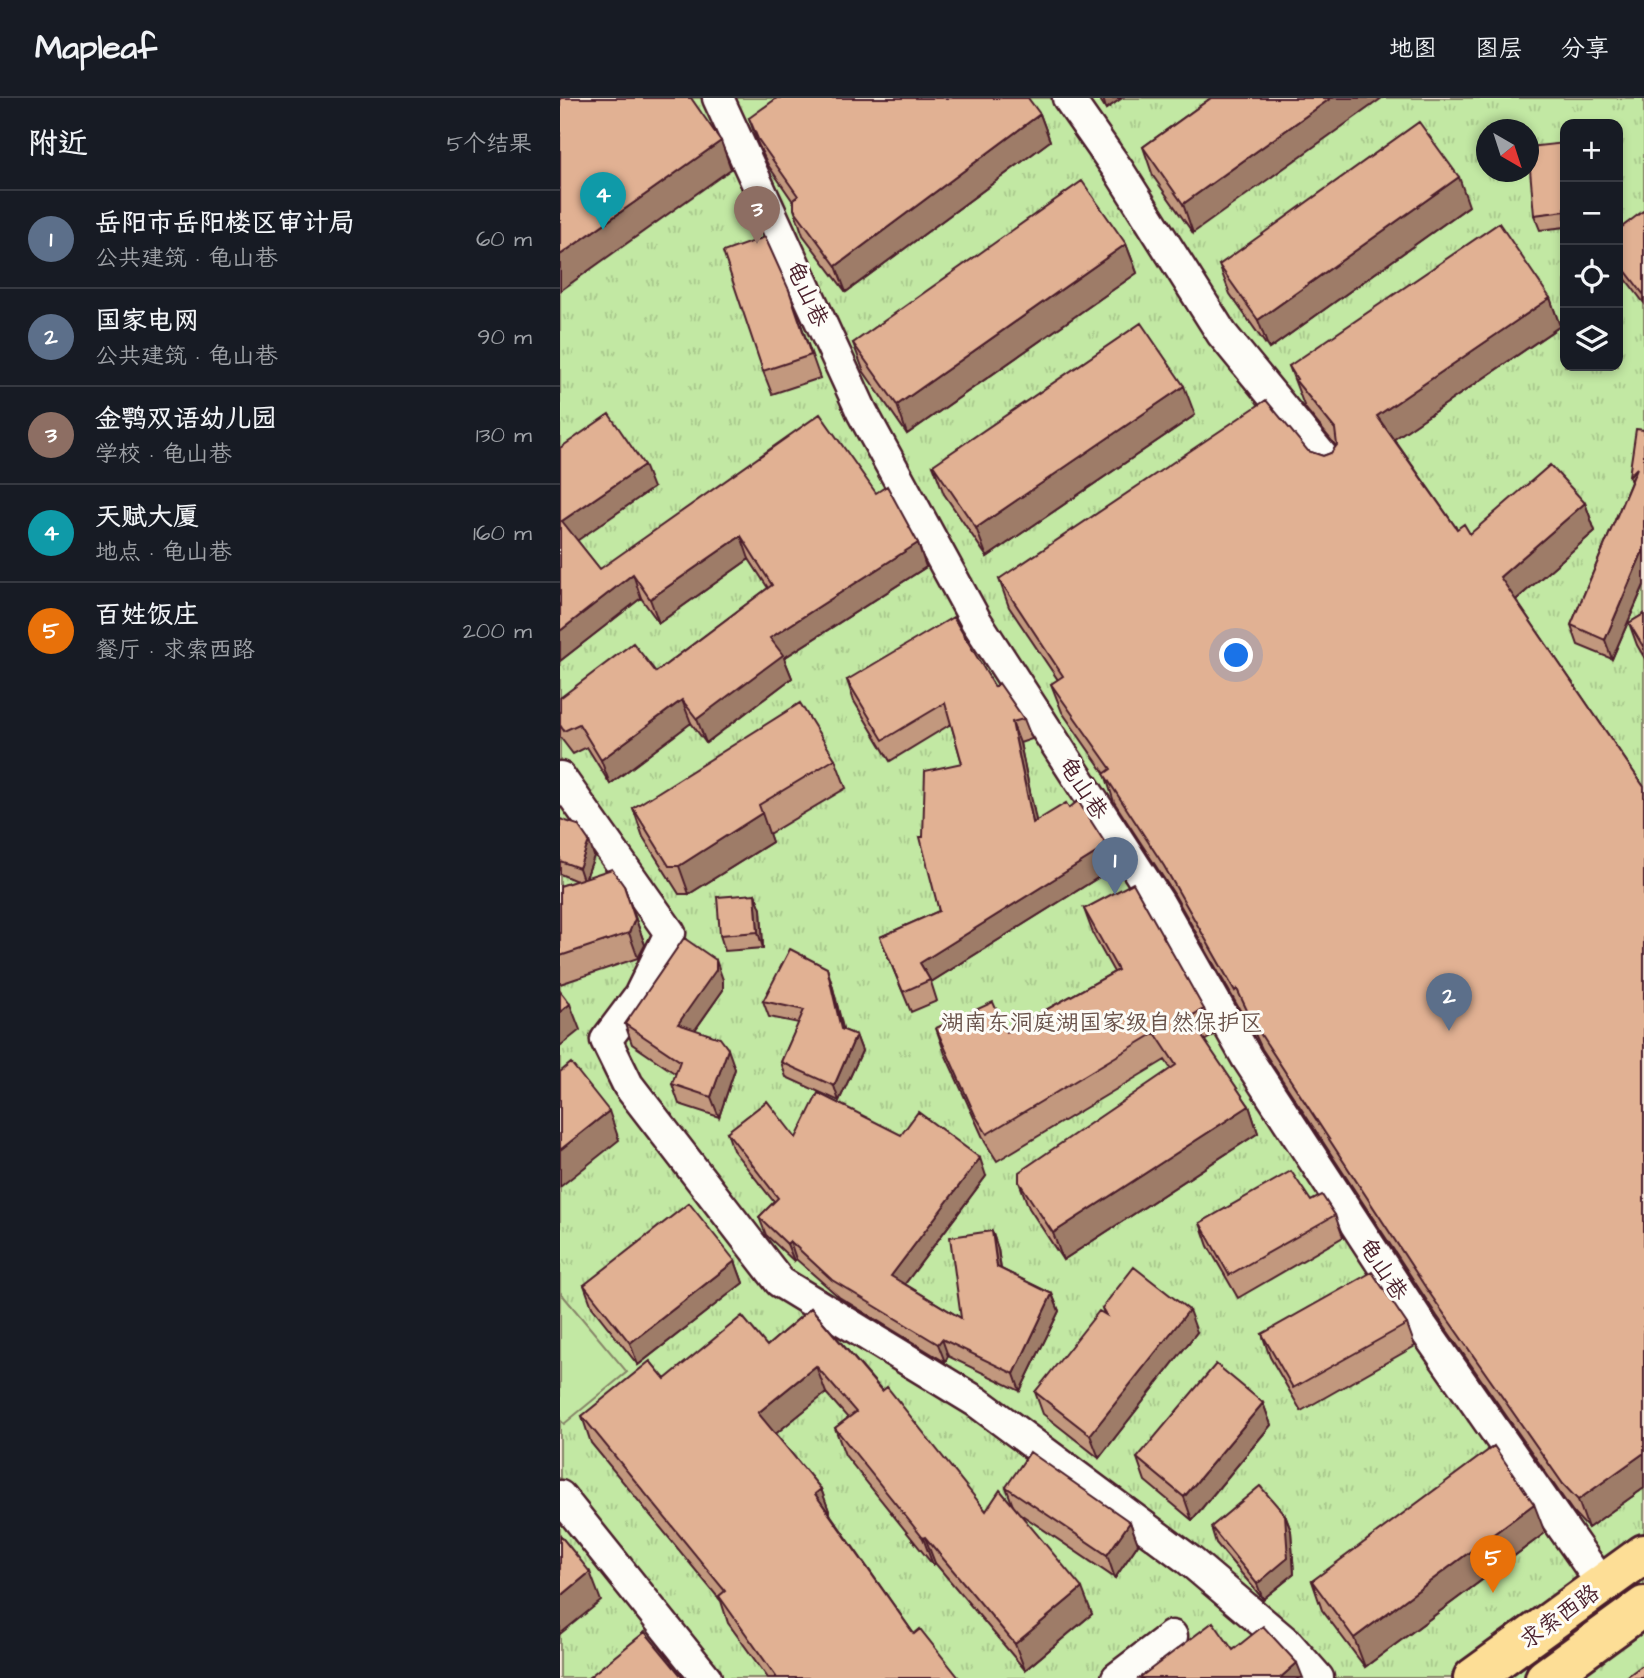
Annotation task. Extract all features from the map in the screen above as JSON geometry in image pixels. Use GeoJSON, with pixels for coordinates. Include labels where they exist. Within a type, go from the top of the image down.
{"type":"FeatureCollection","features":[{"type":"Feature","properties":{"kind":"main road","name":"求索西路"},"geometry":{"type":"LineString","coordinates":[[1473,1678],[1644,1554]]}},
{"type":"Feature","properties":{"kind":"main road","name":"求索西路"},"geometry":{"type":"LineString","coordinates":[[1545,1678],[1644,1606]]}},
{"type":"Feature","properties":{"kind":"street","name":"龟山巷"},"geometry":{"type":"LineString","coordinates":[[718,98],[862,412],[976,621],[1159,903],[1262,1082],[1422,1326],[1602,1584]]}},
{"type":"Feature","properties":{"kind":"street"},"geometry":{"type":"LineString","coordinates":[[1068,98],[1119,171],[1222,334],[1331,467]]}},
{"type":"Feature","properties":{"kind":"street"},"geometry":{"type":"LineString","coordinates":[[560,777],[670,933],[639,996],[606,1040],[628,1085],[780,1282],[977,1402],[1189,1560],[1288,1644],[1318,1678]]}},
{"type":"Feature","properties":{"kind":"street"},"geometry":{"type":"LineString","coordinates":[[560,1496],[705,1678]]}},
{"type":"Feature","properties":{"kind":"street"},"geometry":{"type":"LineString","coordinates":[[1117,1678],[1172,1636]]}},
{"type":"Feature","properties":{"kind":"green space","name":"湖南东洞庭湖国家级自然保护区"},"geometry":{"type":"Polygon","coordinates":[[[560,98],[1644,98],[1644,1678],[560,1678],[560,98]]]}},
{"type":"Feature","properties":{"kind":"green space"},"geometry":{"type":"Polygon","coordinates":[[[560,1292],[627,1372],[564,1424],[560,1420],[560,1292]]]}},
{"type":"Feature","properties":{"kind":"building"},"geometry":{"type":"Polygon","coordinates":[[[560,98],[691,98],[721,141],[560,255],[560,98]]]}},
{"type":"Feature","properties":{"kind":"building"},"geometry":{"type":"Polygon","coordinates":[[[777,98],[1028,98],[1040,114],[836,266],[794,209],[794,199],[798,196],[758,139],[749,118],[777,98]]]}},
{"type":"Feature","properties":{"kind":"building"},"geometry":{"type":"Polygon","coordinates":[[[1211,98],[1331,98],[1183,204],[1143,147],[1211,98]]]}},
{"type":"Feature","properties":{"kind":"building"},"geometry":{"type":"Polygon","coordinates":[[[1419,122],[1459,177],[1258,320],[1219,265],[1419,122]]]}},
{"type":"Feature","properties":{"kind":"building"},"geometry":{"type":"Polygon","coordinates":[[[1560,144],[1560,212],[1534,215],[1531,182],[1539,182],[1539,146],[1560,144]]]}},
{"type":"Feature","properties":{"kind":"building"},"geometry":{"type":"Polygon","coordinates":[[[1082,181],[1126,244],[897,405],[853,343],[1082,181]]]}},
{"type":"Feature","properties":{"kind":"building"},"geometry":{"type":"Polygon","coordinates":[[[1644,212],[1644,295],[1623,268],[1623,226],[1644,212]]]}},
{"type":"Feature","properties":{"kind":"building"},"geometry":{"type":"Polygon","coordinates":[[[1499,223],[1550,298],[1377,416],[1457,529],[1464,524],[1470,534],[1550,465],[1585,503],[1500,577],[1644,787],[1644,1453],[1578,1500],[1563,1484],[1426,1288],[1252,1021],[1237,989],[1235,991],[1164,866],[1104,774],[1111,769],[1051,684],[1063,676],[999,579],[1266,400],[1308,451],[1323,456],[1331,453],[1337,445],[1335,429],[1295,380],[1297,379],[1289,366],[1499,223]]]}},
{"type":"Feature","properties":{"kind":"building"},"geometry":{"type":"Polygon","coordinates":[[[765,237],[789,290],[811,355],[763,371],[723,252],[765,237]]]}},
{"type":"Feature","properties":{"kind":"building"},"geometry":{"type":"Polygon","coordinates":[[[1141,323],[1184,386],[976,528],[933,465],[1141,323]]]}},
{"type":"Feature","properties":{"kind":"building"},"geometry":{"type":"Polygon","coordinates":[[[609,414],[644,465],[562,521],[600,569],[820,414],[876,493],[887,486],[918,543],[770,638],[783,655],[697,719],[682,700],[601,760],[579,724],[564,731],[560,725],[560,698],[633,643],[656,672],[772,585],[741,536],[650,599],[633,574],[560,631],[560,448],[609,414]]]}},
{"type":"Feature","properties":{"kind":"building"},"geometry":{"type":"Polygon","coordinates":[[[1636,429],[1644,430],[1644,548],[1605,640],[1571,625],[1637,468],[1629,476],[1636,429]]]}},
{"type":"Feature","properties":{"kind":"building"},"geometry":{"type":"Polygon","coordinates":[[[1644,614],[1644,648],[1629,623],[1644,614]]]}},
{"type":"Feature","properties":{"kind":"building"},"geometry":{"type":"Polygon","coordinates":[[[953,617],[995,687],[999,683],[1024,719],[1012,722],[1033,823],[1066,803],[1069,808],[1078,801],[1107,846],[920,963],[930,980],[903,992],[880,937],[939,911],[920,837],[923,837],[925,771],[962,763],[945,703],[883,740],[847,680],[953,617]]]}},
{"type":"Feature","properties":{"kind":"building"},"geometry":{"type":"Polygon","coordinates":[[[800,703],[835,759],[759,805],[762,813],[679,866],[669,866],[633,808],[800,703]]]}},
{"type":"Feature","properties":{"kind":"building"},"geometry":{"type":"Polygon","coordinates":[[[560,819],[578,825],[589,841],[579,868],[560,861],[560,819]]]}},
{"type":"Feature","properties":{"kind":"building"},"geometry":{"type":"Polygon","coordinates":[[[612,869],[624,886],[635,919],[629,933],[560,956],[560,886],[612,869]]]}},
{"type":"Feature","properties":{"kind":"building"},"geometry":{"type":"Polygon","coordinates":[[[1133,883],[1204,1009],[1189,1017],[1249,1106],[1053,1233],[1019,1182],[1019,1172],[1176,1065],[1155,1033],[987,1134],[975,1115],[936,1028],[993,1002],[1006,1032],[1118,970],[1084,909],[1133,883]]]}},
{"type":"Feature","properties":{"kind":"building"},"geometry":{"type":"Polygon","coordinates":[[[755,894],[758,932],[720,935],[717,897],[755,894]]]}},
{"type":"Feature","properties":{"kind":"building"},"geometry":{"type":"Polygon","coordinates":[[[684,938],[716,960],[716,970],[678,1024],[720,1038],[728,1049],[711,1097],[672,1084],[680,1061],[625,1024],[684,938]]]}},
{"type":"Feature","properties":{"kind":"building"},"geometry":{"type":"Polygon","coordinates":[[[790,949],[827,968],[841,1029],[856,1035],[834,1086],[781,1062],[804,1010],[763,1001],[790,949]]]}},
{"type":"Feature","properties":{"kind":"building"},"geometry":{"type":"Polygon","coordinates":[[[560,991],[570,1004],[560,1012],[560,991]]]}},
{"type":"Feature","properties":{"kind":"building"},"geometry":{"type":"Polygon","coordinates":[[[571,1063],[609,1111],[560,1150],[560,1072],[571,1063]]]}},
{"type":"Feature","properties":{"kind":"building"},"geometry":{"type":"Polygon","coordinates":[[[818,1093],[901,1135],[918,1112],[980,1158],[891,1276],[961,1318],[950,1237],[992,1231],[997,1267],[1052,1294],[1014,1374],[942,1339],[938,1344],[832,1280],[790,1241],[787,1244],[759,1217],[778,1198],[727,1132],[767,1101],[796,1138],[818,1093]]]}},
{"type":"Feature","properties":{"kind":"building"},"geometry":{"type":"Polygon","coordinates":[[[1291,1171],[1311,1201],[1322,1195],[1335,1215],[1229,1275],[1200,1223],[1291,1171]]]}},
{"type":"Feature","properties":{"kind":"building"},"geometry":{"type":"Polygon","coordinates":[[[689,1203],[735,1261],[630,1343],[584,1285],[689,1203]]]}},
{"type":"Feature","properties":{"kind":"building"},"geometry":{"type":"Polygon","coordinates":[[[1134,1267],[1189,1310],[1090,1435],[1035,1392],[1099,1311],[1106,1315],[1102,1308],[1134,1267]]]}},
{"type":"Feature","properties":{"kind":"building"},"geometry":{"type":"Polygon","coordinates":[[[1372,1272],[1407,1324],[1293,1388],[1262,1334],[1372,1272]]]}},
{"type":"Feature","properties":{"kind":"building"},"geometry":{"type":"Polygon","coordinates":[[[811,1308],[882,1391],[887,1387],[986,1511],[1000,1490],[1082,1588],[1015,1644],[925,1537],[923,1538],[835,1428],[856,1412],[816,1366],[758,1413],[821,1489],[815,1494],[914,1634],[920,1629],[959,1678],[777,1678],[719,1596],[725,1591],[582,1416],[650,1361],[665,1379],[742,1316],[767,1346],[811,1308]]]}},
{"type":"Feature","properties":{"kind":"building"},"geometry":{"type":"Polygon","coordinates":[[[1216,1364],[1263,1403],[1184,1497],[1137,1458],[1216,1364]]]}},
{"type":"Feature","properties":{"kind":"building"},"geometry":{"type":"Polygon","coordinates":[[[1494,1446],[1534,1504],[1354,1638],[1312,1581],[1494,1446]]]}},
{"type":"Feature","properties":{"kind":"building"},"geometry":{"type":"Polygon","coordinates":[[[1030,1452],[1130,1522],[1107,1555],[1006,1487],[1030,1452]]]}},
{"type":"Feature","properties":{"kind":"building"},"geometry":{"type":"Polygon","coordinates":[[[1260,1486],[1285,1515],[1288,1558],[1257,1584],[1211,1527],[1260,1486]]]}},
{"type":"Feature","properties":{"kind":"building"},"geometry":{"type":"Polygon","coordinates":[[[560,1535],[590,1572],[560,1597],[560,1535]]]}},
{"type":"Feature","properties":{"kind":"building"},"geometry":{"type":"Polygon","coordinates":[[[1213,1622],[1233,1650],[1263,1626],[1297,1663],[1280,1678],[1139,1678],[1213,1622]]]}},
{"type":"Feature","properties":{"kind":"building"},"geometry":{"type":"Polygon","coordinates":[[[645,1632],[683,1678],[588,1678],[645,1632]]]}},
{"type":"Feature","properties":{"kind":"building"},"geometry":{"type":"Polygon","coordinates":[[[1644,1664],[1644,1678],[1625,1678],[1644,1664]]]}},
{"type":"Feature","properties":{"kind":"place","name":"天赋大厦"},"geometry":{"type":"Point","coordinates":[603,230]}},
{"type":"Feature","properties":{"kind":"place","name":"金鹗双语幼儿园"},"geometry":{"type":"Point","coordinates":[757,244]}},
{"type":"Feature","properties":{"kind":"place","name":"岳阳市岳阳楼区审计局"},"geometry":{"type":"Point","coordinates":[1115,895]}},
{"type":"Feature","properties":{"kind":"place","name":"国家电网"},"geometry":{"type":"Point","coordinates":[1449,1031]}},
{"type":"Feature","properties":{"kind":"place","name":"百姓饭庄"},"geometry":{"type":"Point","coordinates":[1493,1593]}}]}
